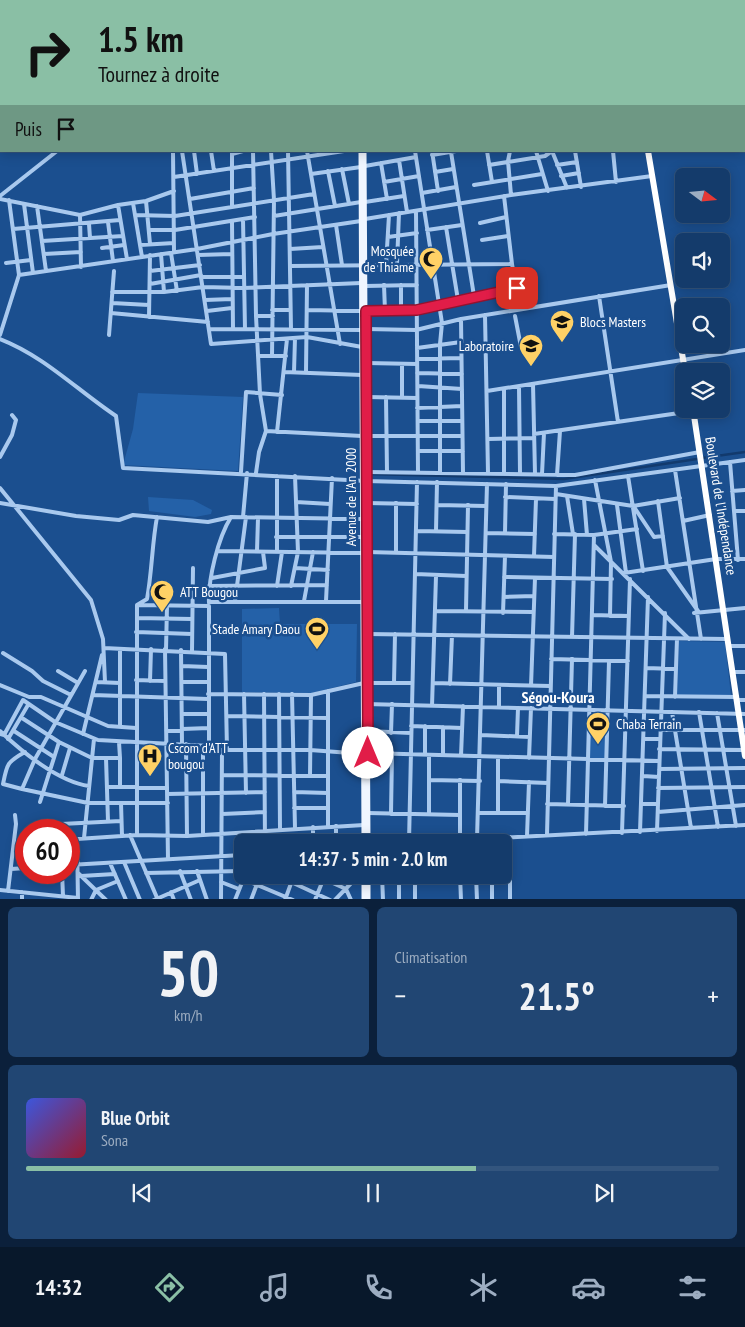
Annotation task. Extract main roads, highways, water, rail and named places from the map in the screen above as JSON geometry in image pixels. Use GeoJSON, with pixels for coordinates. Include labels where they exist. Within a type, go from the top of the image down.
{"type":"FeatureCollection","features":[{"type":"Feature","properties":{"kind":"highway"},"geometry":{"type":"LineString","coordinates":[[648,152],[684,363]]}},
{"type":"Feature","properties":{"kind":"highway","name":"Boulevard de l'Indépendance"},"geometry":{"type":"LineString","coordinates":[[694,418],[737,699],[741,714],[745,753]]}},
{"type":"Feature","properties":{"kind":"main road","name":"Avenue de l'An 2000"},"geometry":{"type":"LineString","coordinates":[[362,152],[364,330],[367,364],[362,519],[365,552]]}},
{"type":"Feature","properties":{"kind":"main road","name":"Avenue de l'An 2000"},"geometry":{"type":"LineString","coordinates":[[364,330],[362,375],[366,472],[364,480],[367,503],[365,683],[368,731],[366,753],[368,834]]}},
{"type":"Feature","properties":{"kind":"main road","name":"Avenue de l'An 2000"},"geometry":{"type":"LineString","coordinates":[[365,602],[367,634],[365,683]]}},
{"type":"Feature","properties":{"kind":"main road","name":"Avenue de l'An 2000"},"geometry":{"type":"LineString","coordinates":[[364,834],[366,704]]}},
{"type":"Feature","properties":{"kind":"main road"},"geometry":{"type":"LineString","coordinates":[[365,884],[366,899]]}},
{"type":"Feature","properties":{"kind":"main road"},"geometry":{"type":"LineString","coordinates":[[366,899],[367,884]]}},
{"type":"Feature","properties":{"kind":"waterway"},"geometry":{"type":"LineString","coordinates":[[702,458],[745,452]]}},
{"type":"Feature","properties":{"kind":"waterway"},"geometry":{"type":"LineString","coordinates":[[368,474],[564,479],[697,459]]}},
{"type":"Feature","properties":{"kind":"place","name":"Mosquée de Thiame"},"geometry":{"type":"Point","coordinates":[431,280]}},
{"type":"Feature","properties":{"kind":"place","name":"Blocs Masters"},"geometry":{"type":"Point","coordinates":[562,343]}},
{"type":"Feature","properties":{"kind":"place","name":"Laboratoire"},"geometry":{"type":"Point","coordinates":[531,367]}},
{"type":"Feature","properties":{"kind":"place","name":"ATT Bougou"},"geometry":{"type":"Point","coordinates":[162,613]}},
{"type":"Feature","properties":{"kind":"place","name":"Stade Amary Daou"},"geometry":{"type":"Point","coordinates":[317,650]}},
{"type":"Feature","properties":{"kind":"place","name":"Chaba Terrain"},"geometry":{"type":"Point","coordinates":[598,745]}},
{"type":"Feature","properties":{"kind":"place","name":"Cscom d'ATT bougou"},"geometry":{"type":"Point","coordinates":[150,777]}},
{"type":"Feature","properties":{"kind":"district","name":"Ségou-Koura"},"geometry":{"type":"Point","coordinates":[558,697]}}]}
